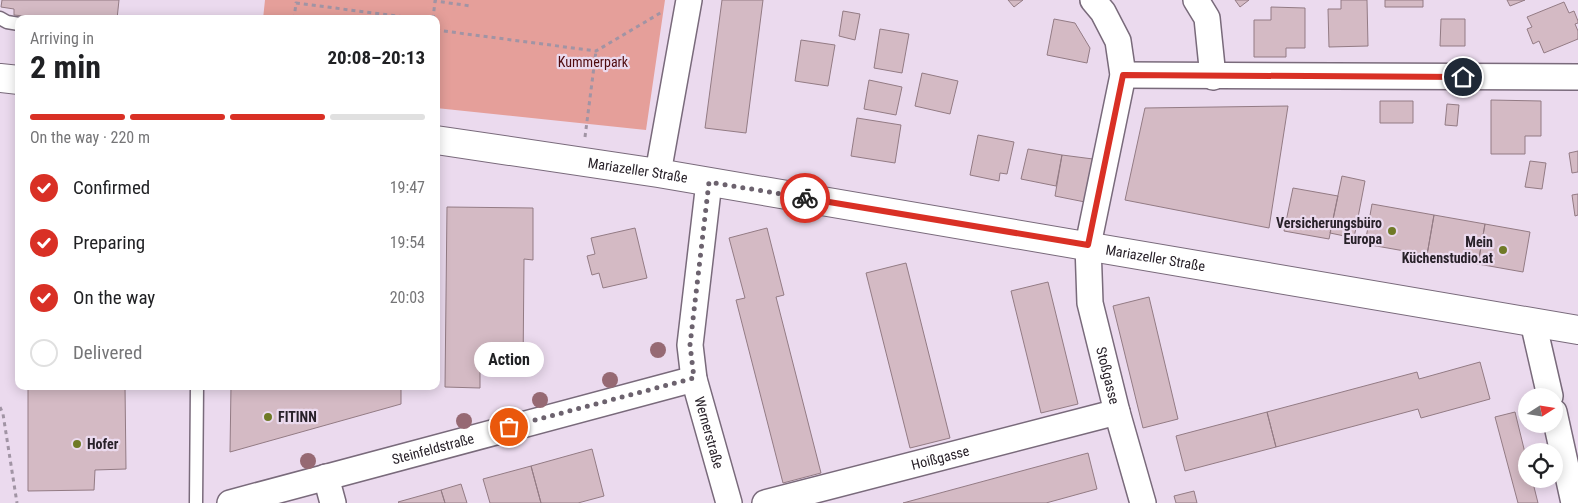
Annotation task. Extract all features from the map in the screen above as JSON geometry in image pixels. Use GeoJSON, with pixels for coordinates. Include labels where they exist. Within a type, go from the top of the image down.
{"type":"FeatureCollection","features":[{"type":"Feature","properties":{"kind":"main road"},"geometry":{"type":"LineString","coordinates":[[0,78],[15,80]]}},
{"type":"Feature","properties":{"kind":"main road","name":"Mariazeller Straße"},"geometry":{"type":"LineString","coordinates":[[440,141],[658,173],[1578,330]]}},
{"type":"Feature","properties":{"kind":"street"},"geometry":{"type":"LineString","coordinates":[[658,173],[689,0]]}},
{"type":"Feature","properties":{"kind":"street"},"geometry":{"type":"LineString","coordinates":[[1196,0],[1207,18],[1213,77]]}},
{"type":"Feature","properties":{"kind":"street","name":"Stoßgasse"},"geometry":{"type":"LineString","coordinates":[[1106,4],[1118,41],[1123,75],[1088,245],[1090,303],[1117,412],[1143,503]]}},
{"type":"Feature","properties":{"kind":"street"},"geometry":{"type":"LineString","coordinates":[[1123,75],[1213,77],[1578,77]]}},
{"type":"Feature","properties":{"kind":"street","name":"Wernerstraße"},"geometry":{"type":"LineString","coordinates":[[709,182],[690,345],[694,378],[729,503]]}},
{"type":"Feature","properties":{"kind":"street"},"geometry":{"type":"LineString","coordinates":[[1533,322],[1548,388]]}},
{"type":"Feature","properties":{"kind":"street","name":"Steinfeldstraße"},"geometry":{"type":"LineString","coordinates":[[230,503],[694,378]]}},
{"type":"Feature","properties":{"kind":"street","name":"Hoißgasse"},"geometry":{"type":"LineString","coordinates":[[765,503],[1117,412]]}},
{"type":"Feature","properties":{"kind":"street"},"geometry":{"type":"LineString","coordinates":[[1559,433],[1574,503]]}},
{"type":"Feature","properties":{"kind":"street"},"geometry":{"type":"LineString","coordinates":[[326,477],[333,503]]}},
{"type":"Feature","properties":{"kind":"lane"},"geometry":{"type":"LineString","coordinates":[[0,18],[15,23]]}},
{"type":"Feature","properties":{"kind":"lane"},"geometry":{"type":"LineString","coordinates":[[196,503],[197,390]]}},
{"type":"Feature","properties":{"kind":"path"},"geometry":{"type":"LineString","coordinates":[[433,15],[435,1],[471,6]]}},
{"type":"Feature","properties":{"kind":"path"},"geometry":{"type":"LineString","coordinates":[[294,15],[296,3],[389,15]]}},
{"type":"Feature","properties":{"kind":"path"},"geometry":{"type":"LineString","coordinates":[[440,31],[596,51],[665,10]]}},
{"type":"Feature","properties":{"kind":"path"},"geometry":{"type":"LineString","coordinates":[[587,124],[596,51]]}},
{"type":"Feature","properties":{"kind":"path"},"geometry":{"type":"LineString","coordinates":[[0,407],[3,414],[17,503]]}},
{"type":"Feature","properties":{"kind":"green space","name":"Kummerpark"},"geometry":{"type":"Polygon","coordinates":[[[265,0],[665,0],[646,130],[440,108],[440,15],[263,15],[265,0]]]}},
{"type":"Feature","properties":{"kind":"building"},"geometry":{"type":"Polygon","coordinates":[[[2,0],[119,0],[117,15],[15,15],[14,9],[1,7],[2,0]]]}},
{"type":"Feature","properties":{"kind":"building"},"geometry":{"type":"Polygon","coordinates":[[[722,0],[763,0],[746,133],[705,128],[722,0]]]}},
{"type":"Feature","properties":{"kind":"building"},"geometry":{"type":"Polygon","coordinates":[[[1008,0],[1023,0],[1014,7],[1008,0]]]}},
{"type":"Feature","properties":{"kind":"building"},"geometry":{"type":"Polygon","coordinates":[[[1235,0],[1249,0],[1240,7],[1235,0]]]}},
{"type":"Feature","properties":{"kind":"building"},"geometry":{"type":"Polygon","coordinates":[[[1341,0],[1367,0],[1368,46],[1329,47],[1328,9],[1341,9],[1341,0]]]}},
{"type":"Feature","properties":{"kind":"building"},"geometry":{"type":"Polygon","coordinates":[[[1385,0],[1423,0],[1423,7],[1385,7],[1385,0]]]}},
{"type":"Feature","properties":{"kind":"building"},"geometry":{"type":"Polygon","coordinates":[[[1507,0],[1525,0],[1510,6],[1507,0]]]}},
{"type":"Feature","properties":{"kind":"building"},"geometry":{"type":"Polygon","coordinates":[[[1564,2],[1569,13],[1574,11],[1578,21],[1575,24],[1578,31],[1578,39],[1544,53],[1539,41],[1533,44],[1527,29],[1532,27],[1527,17],[1564,2]]]}},
{"type":"Feature","properties":{"kind":"building"},"geometry":{"type":"Polygon","coordinates":[[[1271,7],[1305,8],[1305,48],[1286,48],[1286,57],[1254,57],[1254,20],[1271,20],[1271,7]]]}},
{"type":"Feature","properties":{"kind":"building"},"geometry":{"type":"Polygon","coordinates":[[[843,11],[860,14],[855,40],[839,36],[843,11]]]}},
{"type":"Feature","properties":{"kind":"building"},"geometry":{"type":"Polygon","coordinates":[[[1054,19],[1075,23],[1090,48],[1087,63],[1047,55],[1054,19]]]}},
{"type":"Feature","properties":{"kind":"building"},"geometry":{"type":"Polygon","coordinates":[[[1441,19],[1465,19],[1465,46],[1440,46],[1441,19]]]}},
{"type":"Feature","properties":{"kind":"building"},"geometry":{"type":"Polygon","coordinates":[[[880,29],[909,34],[902,73],[874,68],[880,29]]]}},
{"type":"Feature","properties":{"kind":"building"},"geometry":{"type":"Polygon","coordinates":[[[801,40],[835,45],[828,86],[795,81],[801,40]]]}},
{"type":"Feature","properties":{"kind":"building"},"geometry":{"type":"Polygon","coordinates":[[[922,73],[958,81],[950,114],[915,106],[922,73]]]}},
{"type":"Feature","properties":{"kind":"building"},"geometry":{"type":"Polygon","coordinates":[[[869,80],[902,87],[896,115],[864,109],[869,80]]]}},
{"type":"Feature","properties":{"kind":"building"},"geometry":{"type":"Polygon","coordinates":[[[1491,100],[1541,101],[1541,136],[1525,136],[1525,154],[1491,154],[1491,100]]]}},
{"type":"Feature","properties":{"kind":"building"},"geometry":{"type":"Polygon","coordinates":[[[1380,101],[1413,101],[1413,123],[1380,123],[1380,101]]]}},
{"type":"Feature","properties":{"kind":"building"},"geometry":{"type":"Polygon","coordinates":[[[1447,104],[1459,105],[1457,126],[1445,125],[1447,104]]]}},
{"type":"Feature","properties":{"kind":"building"},"geometry":{"type":"Polygon","coordinates":[[[1288,106],[1269,228],[1125,200],[1145,108],[1288,106]]]}},
{"type":"Feature","properties":{"kind":"building"},"geometry":{"type":"Polygon","coordinates":[[[857,118],[901,125],[895,163],[851,156],[857,118]]]}},
{"type":"Feature","properties":{"kind":"building"},"geometry":{"type":"Polygon","coordinates":[[[978,135],[1014,142],[1007,174],[1000,173],[999,181],[970,175],[978,135]]]}},
{"type":"Feature","properties":{"kind":"building"},"geometry":{"type":"Polygon","coordinates":[[[1028,149],[1062,155],[1056,186],[1021,179],[1028,149]]]}},
{"type":"Feature","properties":{"kind":"building"},"geometry":{"type":"Polygon","coordinates":[[[1578,151],[1578,172],[1572,173],[1569,153],[1578,151]]]}},
{"type":"Feature","properties":{"kind":"building"},"geometry":{"type":"Polygon","coordinates":[[[1062,155],[1093,159],[1085,202],[1055,196],[1062,155]]]}},
{"type":"Feature","properties":{"kind":"building"},"geometry":{"type":"Polygon","coordinates":[[[1530,161],[1546,163],[1542,189],[1525,187],[1530,161]]]}},
{"type":"Feature","properties":{"kind":"building"},"geometry":{"type":"Polygon","coordinates":[[[1342,176],[1365,181],[1354,238],[1330,233],[1342,176]]]}},
{"type":"Feature","properties":{"kind":"building"},"geometry":{"type":"Polygon","coordinates":[[[1293,188],[1338,196],[1329,239],[1284,231],[1293,188]]]}},
{"type":"Feature","properties":{"kind":"building"},"geometry":{"type":"Polygon","coordinates":[[[1578,194],[1578,215],[1575,216],[1572,195],[1578,194]]]}},
{"type":"Feature","properties":{"kind":"building"},"geometry":{"type":"Polygon","coordinates":[[[1372,204],[1434,215],[1427,255],[1365,244],[1372,204]]]}},
{"type":"Feature","properties":{"kind":"building"},"geometry":{"type":"Polygon","coordinates":[[[447,207],[533,208],[533,260],[524,259],[523,370],[480,370],[480,388],[445,387],[447,207]]]}},
{"type":"Feature","properties":{"kind":"building"},"geometry":{"type":"Polygon","coordinates":[[[1434,215],[1485,224],[1478,264],[1427,255],[1434,215]]]}},
{"type":"Feature","properties":{"kind":"building"},"geometry":{"type":"Polygon","coordinates":[[[1485,224],[1530,232],[1523,272],[1478,264],[1485,224]]]}},
{"type":"Feature","properties":{"kind":"building"},"geometry":{"type":"Polygon","coordinates":[[[635,228],[647,278],[603,288],[599,273],[592,275],[587,256],[595,254],[591,238],[635,228]]]}},
{"type":"Feature","properties":{"kind":"building"},"geometry":{"type":"Polygon","coordinates":[[[767,228],[784,295],[776,297],[821,473],[783,483],[736,300],[745,298],[729,238],[767,228]]]}},
{"type":"Feature","properties":{"kind":"building"},"geometry":{"type":"Polygon","coordinates":[[[906,263],[950,438],[910,448],[866,273],[906,263]]]}},
{"type":"Feature","properties":{"kind":"building"},"geometry":{"type":"Polygon","coordinates":[[[1048,282],[1078,404],[1041,413],[1011,291],[1048,282]]]}},
{"type":"Feature","properties":{"kind":"building"},"geometry":{"type":"Polygon","coordinates":[[[1149,297],[1178,419],[1143,428],[1113,306],[1149,297]]]}},
{"type":"Feature","properties":{"kind":"building"},"geometry":{"type":"Polygon","coordinates":[[[1480,362],[1490,399],[1421,418],[1418,409],[1276,447],[1267,412],[1417,372],[1419,379],[1480,362]]]}},
{"type":"Feature","properties":{"kind":"building","name":"Hofer"},"geometry":{"type":"Polygon","coordinates":[[[28,390],[125,390],[126,469],[95,470],[94,490],[28,491],[28,390]]]}},
{"type":"Feature","properties":{"kind":"building"},"geometry":{"type":"Polygon","coordinates":[[[231,390],[401,390],[401,404],[230,452],[231,390]]]}},
{"type":"Feature","properties":{"kind":"building"},"geometry":{"type":"Polygon","coordinates":[[[1267,412],[1276,447],[1185,471],[1176,436],[1267,412]]]}},
{"type":"Feature","properties":{"kind":"building"},"geometry":{"type":"Polygon","coordinates":[[[1515,412],[1518,433],[1520,433],[1523,443],[1518,443],[1518,488],[1534,488],[1538,503],[1518,503],[1495,417],[1515,412]]]}},
{"type":"Feature","properties":{"kind":"building"},"geometry":{"type":"Polygon","coordinates":[[[592,449],[604,496],[578,503],[541,503],[531,466],[592,449]]]}},
{"type":"Feature","properties":{"kind":"building"},"geometry":{"type":"Polygon","coordinates":[[[1088,453],[1097,489],[1046,503],[903,503],[1088,453]]]}},
{"type":"Feature","properties":{"kind":"building"},"geometry":{"type":"Polygon","coordinates":[[[531,466],[541,503],[490,503],[483,479],[531,466]]]}},
{"type":"Feature","properties":{"kind":"building"},"geometry":{"type":"Polygon","coordinates":[[[461,484],[467,503],[445,503],[441,490],[461,484]]]}},
{"type":"Feature","properties":{"kind":"building"},"geometry":{"type":"Polygon","coordinates":[[[441,490],[445,503],[398,502],[441,490]]]}},
{"type":"Feature","properties":{"kind":"building"},"geometry":{"type":"Polygon","coordinates":[[[1194,491],[1197,503],[1176,503],[1174,496],[1194,491]]]}},
{"type":"Feature","properties":{"kind":"way so far"},"geometry":{"type":"LineString","coordinates":[[509,427],[694,378],[690,345],[709,182],[805,198]]}},
{"type":"Feature","properties":{"kind":"place","name":"Versicherungsbüro Europa"},"geometry":{"type":"Point","coordinates":[1392,231]}},
{"type":"Feature","properties":{"kind":"place","name":"Mein Küchenstudio.at"},"geometry":{"type":"Point","coordinates":[1503,250]}},
{"type":"Feature","properties":{"kind":"place","name":"FITINN"},"geometry":{"type":"Point","coordinates":[268,417]}},
{"type":"Feature","properties":{"kind":"place","name":"Action"},"geometry":{"type":"Point","coordinates":[509,427]}},
{"type":"Feature","properties":{"kind":"place","name":"Hofer"},"geometry":{"type":"Point","coordinates":[77,444]}},
{"type":"Feature","properties":{"kind":"route"},"geometry":{"type":"LineString","coordinates":[[805,198],[1088,245],[1123,75],[1463,77]]}}]}
